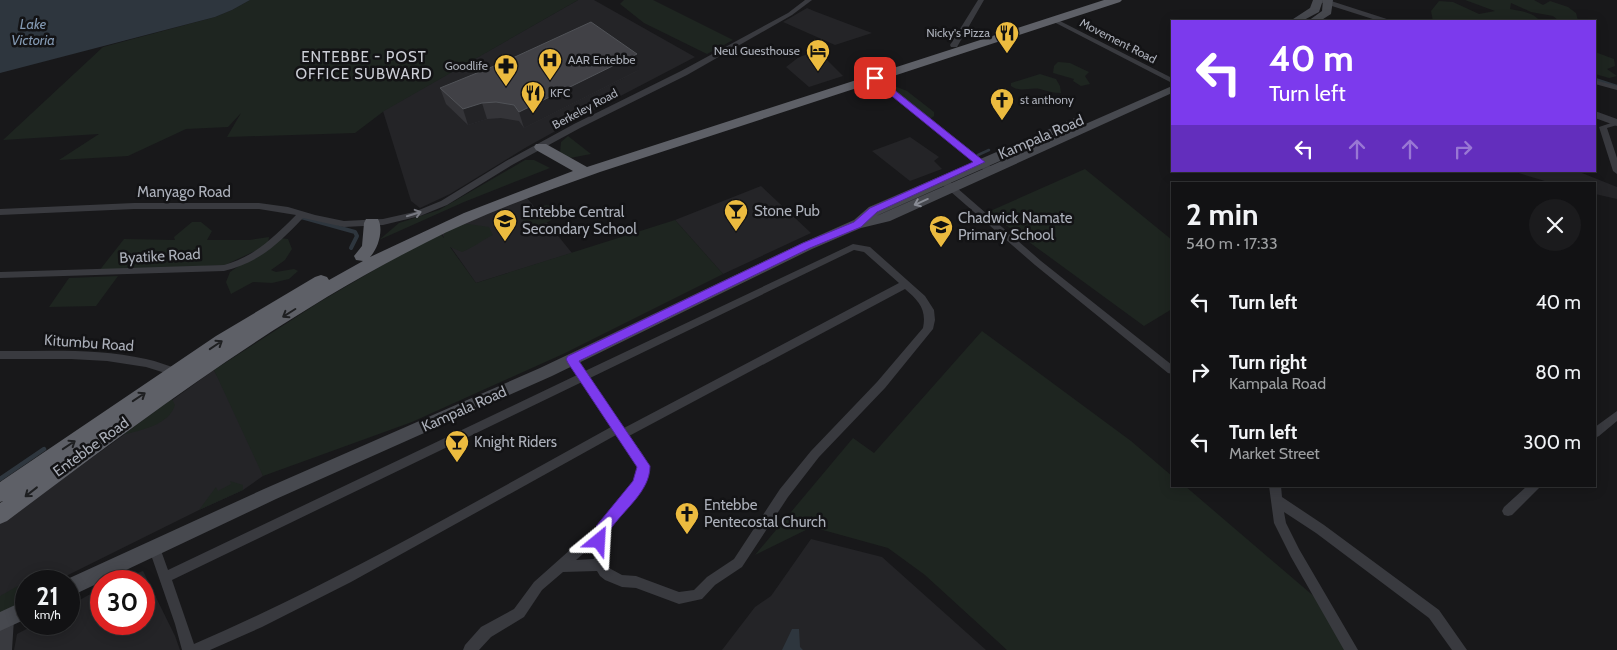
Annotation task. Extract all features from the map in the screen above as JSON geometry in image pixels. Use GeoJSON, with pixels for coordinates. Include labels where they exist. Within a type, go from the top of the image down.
{"type":"FeatureCollection","features":[{"type":"Feature","properties":{"kind":"highway"},"geometry":{"type":"LineString","coordinates":[[0,493],[180,377],[395,251],[581,170],[1092,0]]}},
{"type":"Feature","properties":{"kind":"highway"},"geometry":{"type":"LineString","coordinates":[[180,377],[288,299],[362,256],[446,215],[518,186],[581,170],[1116,0]]}},
{"type":"Feature","properties":{"kind":"highway"},"geometry":{"type":"LineString","coordinates":[[541,147],[581,170]]}},
{"type":"Feature","properties":{"kind":"highway"},"geometry":{"type":"LineString","coordinates":[[362,256],[370,248],[369,224]]}},
{"type":"Feature","properties":{"kind":"highway","name":"Entebbe Road"},"geometry":{"type":"LineString","coordinates":[[0,514],[121,426],[180,377]]}},
{"type":"Feature","properties":{"kind":"main road"},"geometry":{"type":"LineString","coordinates":[[1297,20],[1315,10],[1322,0]]}},
{"type":"Feature","properties":{"kind":"main road"},"geometry":{"type":"LineString","coordinates":[[1315,20],[1327,12],[1322,0]]}},
{"type":"Feature","properties":{"kind":"main road","name":"Kampala Road"},"geometry":{"type":"LineString","coordinates":[[857,224],[874,210],[980,162],[1171,82]]}},
{"type":"Feature","properties":{"kind":"main road","name":"Kampala Road"},"geometry":{"type":"LineString","coordinates":[[80,583],[270,494],[572,359],[807,246],[857,224],[884,218],[991,171],[1171,82]]}},
{"type":"Feature","properties":{"kind":"main road"},"geometry":{"type":"LineString","coordinates":[[3,620],[15,614]]}},
{"type":"Feature","properties":{"kind":"street","name":"Berkeley Road"},"geometry":{"type":"LineString","coordinates":[[369,224],[417,214],[444,202],[509,163],[577,126],[684,73],[790,14],[809,0]]}},
{"type":"Feature","properties":{"kind":"street"},"geometry":{"type":"LineString","coordinates":[[954,45],[981,0]]}},
{"type":"Feature","properties":{"kind":"street"},"geometry":{"type":"LineString","coordinates":[[1322,0],[1385,20]]}},
{"type":"Feature","properties":{"kind":"street","name":"Movement Road"},"geometry":{"type":"LineString","coordinates":[[1054,20],[1171,81]]}},
{"type":"Feature","properties":{"kind":"street"},"geometry":{"type":"LineString","coordinates":[[875,78],[991,171]]}},
{"type":"Feature","properties":{"kind":"street"},"geometry":{"type":"LineString","coordinates":[[1596,82],[1617,88]]}},
{"type":"Feature","properties":{"kind":"street"},"geometry":{"type":"LineString","coordinates":[[1596,114],[1617,123]]}},
{"type":"Feature","properties":{"kind":"street"},"geometry":{"type":"LineString","coordinates":[[1617,123],[1602,127],[1617,170]]}},
{"type":"Feature","properties":{"kind":"street"},"geometry":{"type":"LineString","coordinates":[[941,180],[1038,263],[1171,369]]}},
{"type":"Feature","properties":{"kind":"street","name":"Manyago Road"},"geometry":{"type":"LineString","coordinates":[[0,212],[134,206],[241,206],[274,208],[327,222],[369,224]]}},
{"type":"Feature","properties":{"kind":"street","name":"Byatike Road"},"geometry":{"type":"LineString","coordinates":[[0,275],[88,274],[235,266],[247,262],[261,253],[302,214]]}},
{"type":"Feature","properties":{"kind":"street"},"geometry":{"type":"LineString","coordinates":[[164,578],[853,247],[867,249],[922,298],[929,310],[930,320],[928,329],[886,379],[815,454],[784,493],[738,563],[711,581],[697,594],[679,598],[636,582],[615,579],[604,572],[601,565],[599,541],[602,529]]}},
{"type":"Feature","properties":{"kind":"street"},"geometry":{"type":"LineString","coordinates":[[196,650],[257,624],[348,578],[620,432],[906,284]]}},
{"type":"Feature","properties":{"kind":"street","name":"Kitumbu Road"},"geometry":{"type":"LineString","coordinates":[[0,355],[77,355],[122,359],[142,362],[180,377]]}},
{"type":"Feature","properties":{"kind":"street"},"geometry":{"type":"LineString","coordinates":[[470,650],[486,632],[519,613],[538,586],[563,566],[602,529],[638,485],[643,473],[643,466],[572,359]]}},
{"type":"Feature","properties":{"kind":"street"},"geometry":{"type":"LineString","coordinates":[[1596,432],[1617,415]]}},
{"type":"Feature","properties":{"kind":"street"},"geometry":{"type":"LineString","coordinates":[[1276,487],[1280,523],[1351,650]]}},
{"type":"Feature","properties":{"kind":"street"},"geometry":{"type":"LineString","coordinates":[[1508,511],[1535,487]]}},
{"type":"Feature","properties":{"kind":"street"},"geometry":{"type":"LineString","coordinates":[[1277,500],[1320,529],[1434,614],[1460,650]]}},
{"type":"Feature","properties":{"kind":"street"},"geometry":{"type":"LineString","coordinates":[[155,549],[164,578],[178,611],[189,650]]}},
{"type":"Feature","properties":{"kind":"street"},"geometry":{"type":"LineString","coordinates":[[563,566],[601,565]]}},
{"type":"Feature","properties":{"kind":"street"},"geometry":{"type":"LineString","coordinates":[[3,620],[5,650]]}},
{"type":"Feature","properties":{"kind":"shaded area"},"geometry":{"type":"Polygon","coordinates":[[[250,0],[578,0],[384,111],[355,133],[227,137],[241,113],[228,127],[186,129],[128,156],[59,160],[99,134],[3,140],[103,47],[215,17],[250,0]]]}},
{"type":"Feature","properties":{"kind":"shaded area"},"geometry":{"type":"Polygon","coordinates":[[[578,0],[594,0],[695,57],[525,148],[450,194],[420,208],[411,201],[383,111],[578,0]]]}},
{"type":"Feature","properties":{"kind":"shaded area"},"geometry":{"type":"Polygon","coordinates":[[[624,0],[653,0],[733,40],[707,54],[644,23],[620,4],[624,0]]]}},
{"type":"Feature","properties":{"kind":"shaded area"},"geometry":{"type":"Polygon","coordinates":[[[1465,0],[1534,0],[1543,5],[1550,1],[1568,7],[1576,13],[1578,20],[1558,20],[1553,16],[1531,12],[1511,3],[1510,9],[1530,14],[1539,20],[1433,20],[1431,11],[1439,1],[1453,2],[1479,14],[1495,11],[1465,0]]]}},
{"type":"Feature","properties":{"kind":"shaded area"},"geometry":{"type":"Polygon","coordinates":[[[807,8],[872,33],[835,45],[783,22],[807,8]]]}},
{"type":"Feature","properties":{"kind":"shaded area"},"geometry":{"type":"Polygon","coordinates":[[[818,51],[843,76],[809,87],[786,67],[799,57],[818,51]]]}},
{"type":"Feature","properties":{"kind":"shaded area"},"geometry":{"type":"Polygon","coordinates":[[[1596,52],[1614,59],[1615,66],[1607,69],[1617,76],[1609,78],[1596,74],[1596,52]]]}},
{"type":"Feature","properties":{"kind":"shaded area"},"geometry":{"type":"Polygon","coordinates":[[[1058,62],[1070,63],[1089,72],[1085,76],[1090,84],[1081,86],[1073,81],[1074,79],[1053,73],[1054,66],[1058,62]]]}},
{"type":"Feature","properties":{"kind":"shaded area"},"geometry":{"type":"Polygon","coordinates":[[[1040,74],[1056,79],[1061,93],[1040,89],[1018,89],[1011,86],[1011,83],[1040,74]]]}},
{"type":"Feature","properties":{"kind":"shaded area"},"geometry":{"type":"Polygon","coordinates":[[[889,84],[907,91],[934,112],[934,116],[930,119],[889,87],[889,84]]]}},
{"type":"Feature","properties":{"kind":"shaded area"},"geometry":{"type":"Polygon","coordinates":[[[568,136],[591,154],[570,158],[560,153],[561,142],[568,136]]]}},
{"type":"Feature","properties":{"kind":"shaded area"},"geometry":{"type":"Polygon","coordinates":[[[910,137],[939,157],[934,161],[942,169],[910,181],[872,151],[910,137]]]}},
{"type":"Feature","properties":{"kind":"shaded area"},"geometry":{"type":"Polygon","coordinates":[[[525,160],[534,160],[550,168],[464,202],[379,240],[399,223],[439,210],[525,160]]]}},
{"type":"Feature","properties":{"kind":"shaded area"},"geometry":{"type":"Polygon","coordinates":[[[1085,169],[1171,239],[1171,310],[1144,326],[988,212],[1085,169]]]}},
{"type":"Feature","properties":{"kind":"shaded area"},"geometry":{"type":"Polygon","coordinates":[[[1515,172],[1580,172],[1617,187],[1617,199],[1596,194],[1596,182],[1548,182],[1515,172]]]}},
{"type":"Feature","properties":{"kind":"shaded area"},"geometry":{"type":"Polygon","coordinates":[[[761,186],[811,233],[723,274],[675,220],[761,186]]]}},
{"type":"Feature","properties":{"kind":"shaded area","name":"Entebbe Central Secondary School"},"geometry":{"type":"Polygon","coordinates":[[[523,193],[572,253],[476,283],[439,230],[523,193]]]}},
{"type":"Feature","properties":{"kind":"shaded area"},"geometry":{"type":"Polygon","coordinates":[[[546,205],[561,208],[553,219],[534,226],[523,221],[532,210],[546,205]]]}},
{"type":"Feature","properties":{"kind":"shaded area"},"geometry":{"type":"Polygon","coordinates":[[[675,220],[723,274],[563,354],[412,422],[263,476],[214,370],[318,303],[439,232],[444,238],[444,232],[449,226],[468,224],[489,227],[493,235],[462,252],[450,247],[476,283],[675,220]]]}},
{"type":"Feature","properties":{"kind":"shaded area"},"geometry":{"type":"Polygon","coordinates":[[[192,222],[201,222],[212,231],[207,240],[250,240],[269,237],[268,243],[225,265],[99,271],[124,239],[175,240],[174,237],[192,222]]]}},
{"type":"Feature","properties":{"kind":"shaded area"},"geometry":{"type":"Polygon","coordinates":[[[280,238],[288,239],[292,249],[285,260],[271,270],[276,272],[294,269],[298,271],[289,279],[272,283],[253,282],[231,294],[226,282],[230,272],[280,238]]]}},
{"type":"Feature","properties":{"kind":"shaded area"},"geometry":{"type":"Polygon","coordinates":[[[118,276],[96,306],[49,307],[69,278],[118,276]]]}},
{"type":"Feature","properties":{"kind":"shaded area"},"geometry":{"type":"Polygon","coordinates":[[[982,331],[1131,441],[1171,475],[1171,487],[1186,487],[1330,610],[1352,650],[1007,650],[925,575],[888,548],[812,527],[755,555],[853,438],[874,453],[982,331]]]}},
{"type":"Feature","properties":{"kind":"shaded area"},"geometry":{"type":"Polygon","coordinates":[[[214,370],[251,440],[263,476],[243,490],[78,570],[15,570],[15,594],[0,611],[0,524],[214,370]]]}},
{"type":"Feature","properties":{"kind":"shaded area"},"geometry":{"type":"Polygon","coordinates":[[[172,399],[175,405],[172,412],[161,422],[123,435],[172,399]]]}},
{"type":"Feature","properties":{"kind":"shaded area"},"geometry":{"type":"Polygon","coordinates":[[[230,481],[243,485],[243,490],[199,510],[216,487],[218,491],[231,484],[230,481]]]}},
{"type":"Feature","properties":{"kind":"shaded area"},"geometry":{"type":"Polygon","coordinates":[[[811,539],[882,557],[986,650],[722,650],[755,607],[771,596],[811,539]]]}},
{"type":"Feature","properties":{"kind":"shaded area"},"geometry":{"type":"Polygon","coordinates":[[[15,587],[15,606],[0,613],[0,596],[15,587]]]}},
{"type":"Feature","properties":{"kind":"shaded area"},"geometry":{"type":"Polygon","coordinates":[[[90,594],[90,635],[155,635],[155,595],[180,650],[14,650],[17,635],[80,635],[80,600],[90,594]]]}},
{"type":"Feature","properties":{"kind":"water","name":"Lake Victoria"},"geometry":{"type":"Polygon","coordinates":[[[0,0],[250,0],[215,17],[0,73],[0,0]]]}},
{"type":"Feature","properties":{"kind":"water"},"geometry":{"type":"Polygon","coordinates":[[[792,629],[799,629],[800,647],[803,650],[782,650],[792,629]]]}},
{"type":"Feature","properties":{"kind":"building"},"geometry":{"type":"Polygon","coordinates":[[[591,22],[637,54],[519,112],[514,105],[496,102],[482,103],[463,109],[440,88],[504,62],[591,22]]]}},
{"type":"Feature","properties":{"kind":"waterway"},"geometry":{"type":"LineString","coordinates":[[1596,79],[1617,86]]}},
{"type":"Feature","properties":{"kind":"waterway"},"geometry":{"type":"LineString","coordinates":[[978,155],[989,150]]}},
{"type":"Feature","properties":{"kind":"waterway"},"geometry":{"type":"LineString","coordinates":[[301,217],[355,232],[357,236],[351,248]]}},
{"type":"Feature","properties":{"kind":"waterway"},"geometry":{"type":"LineString","coordinates":[[0,479],[44,449]]}},
{"type":"Feature","properties":{"kind":"place","name":"Nicky's Pizza"},"geometry":{"type":"Point","coordinates":[1007,54]}},
{"type":"Feature","properties":{"kind":"place","name":"Neul Guesthouse"},"geometry":{"type":"Point","coordinates":[818,72]}},
{"type":"Feature","properties":{"kind":"place","name":"AAR Entebbe"},"geometry":{"type":"Point","coordinates":[550,81]}},
{"type":"Feature","properties":{"kind":"place","name":"Goodlife"},"geometry":{"type":"Point","coordinates":[506,87]}},
{"type":"Feature","properties":{"kind":"place","name":"KFC"},"geometry":{"type":"Point","coordinates":[533,114]}},
{"type":"Feature","properties":{"kind":"place","name":"st anthony"},"geometry":{"type":"Point","coordinates":[1002,121]}},
{"type":"Feature","properties":{"kind":"place","name":"Stone Pub"},"geometry":{"type":"Point","coordinates":[736,232]}},
{"type":"Feature","properties":{"kind":"place","name":"Entebbe Central Secondary School"},"geometry":{"type":"Point","coordinates":[505,242]}},
{"type":"Feature","properties":{"kind":"place","name":"Chadwick Namate Primary School"},"geometry":{"type":"Point","coordinates":[941,248]}},
{"type":"Feature","properties":{"kind":"place","name":"Knight Riders"},"geometry":{"type":"Point","coordinates":[457,463]}},
{"type":"Feature","properties":{"kind":"place","name":"Entebbe Pentecostal Church"},"geometry":{"type":"Point","coordinates":[687,535]}},
{"type":"Feature","properties":{"kind":"district","name":"ENTEBBE - POST OFFICE SUBWARD"},"geometry":{"type":"Point","coordinates":[364,66]}},
{"type":"Feature","properties":{"kind":"route"},"geometry":{"type":"LineString","coordinates":[[599,541],[602,529],[638,485],[643,473],[643,466],[572,359],[807,246],[857,224],[874,210],[980,162],[875,78]]}}]}
